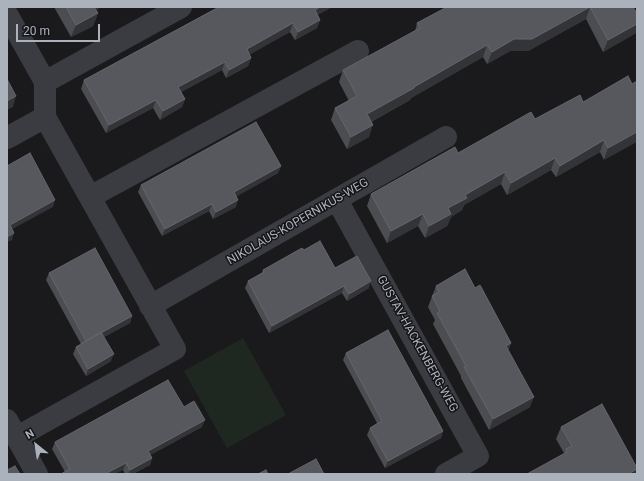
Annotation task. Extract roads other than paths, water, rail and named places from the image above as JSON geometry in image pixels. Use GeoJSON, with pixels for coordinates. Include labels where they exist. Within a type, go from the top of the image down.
{"type":"FeatureCollection","features":[{"type":"Feature","properties":{"kind":"street"},"geometry":{"type":"LineString","coordinates":[[45,82],[181,7]]}},
{"type":"Feature","properties":{"kind":"street"},"geometry":{"type":"LineString","coordinates":[[7,14],[45,82],[45,117],[150,306],[176,349],[12,429],[37,474]]}},
{"type":"Feature","properties":{"kind":"street"},"geometry":{"type":"LineString","coordinates":[[90,197],[358,51]]}},
{"type":"Feature","properties":{"kind":"street"},"geometry":{"type":"LineString","coordinates":[[7,138],[45,117]]}},
{"type":"Feature","properties":{"kind":"street","name":"NIKOLAUS-KOPERNIKUS-WEG"},"geometry":{"type":"LineString","coordinates":[[150,306],[446,137]]}},
{"type":"Feature","properties":{"kind":"street","name":"GUSTAV-HACKENBERG-WEG"},"geometry":{"type":"LineString","coordinates":[[337,200],[478,456],[446,474]]}}]}
